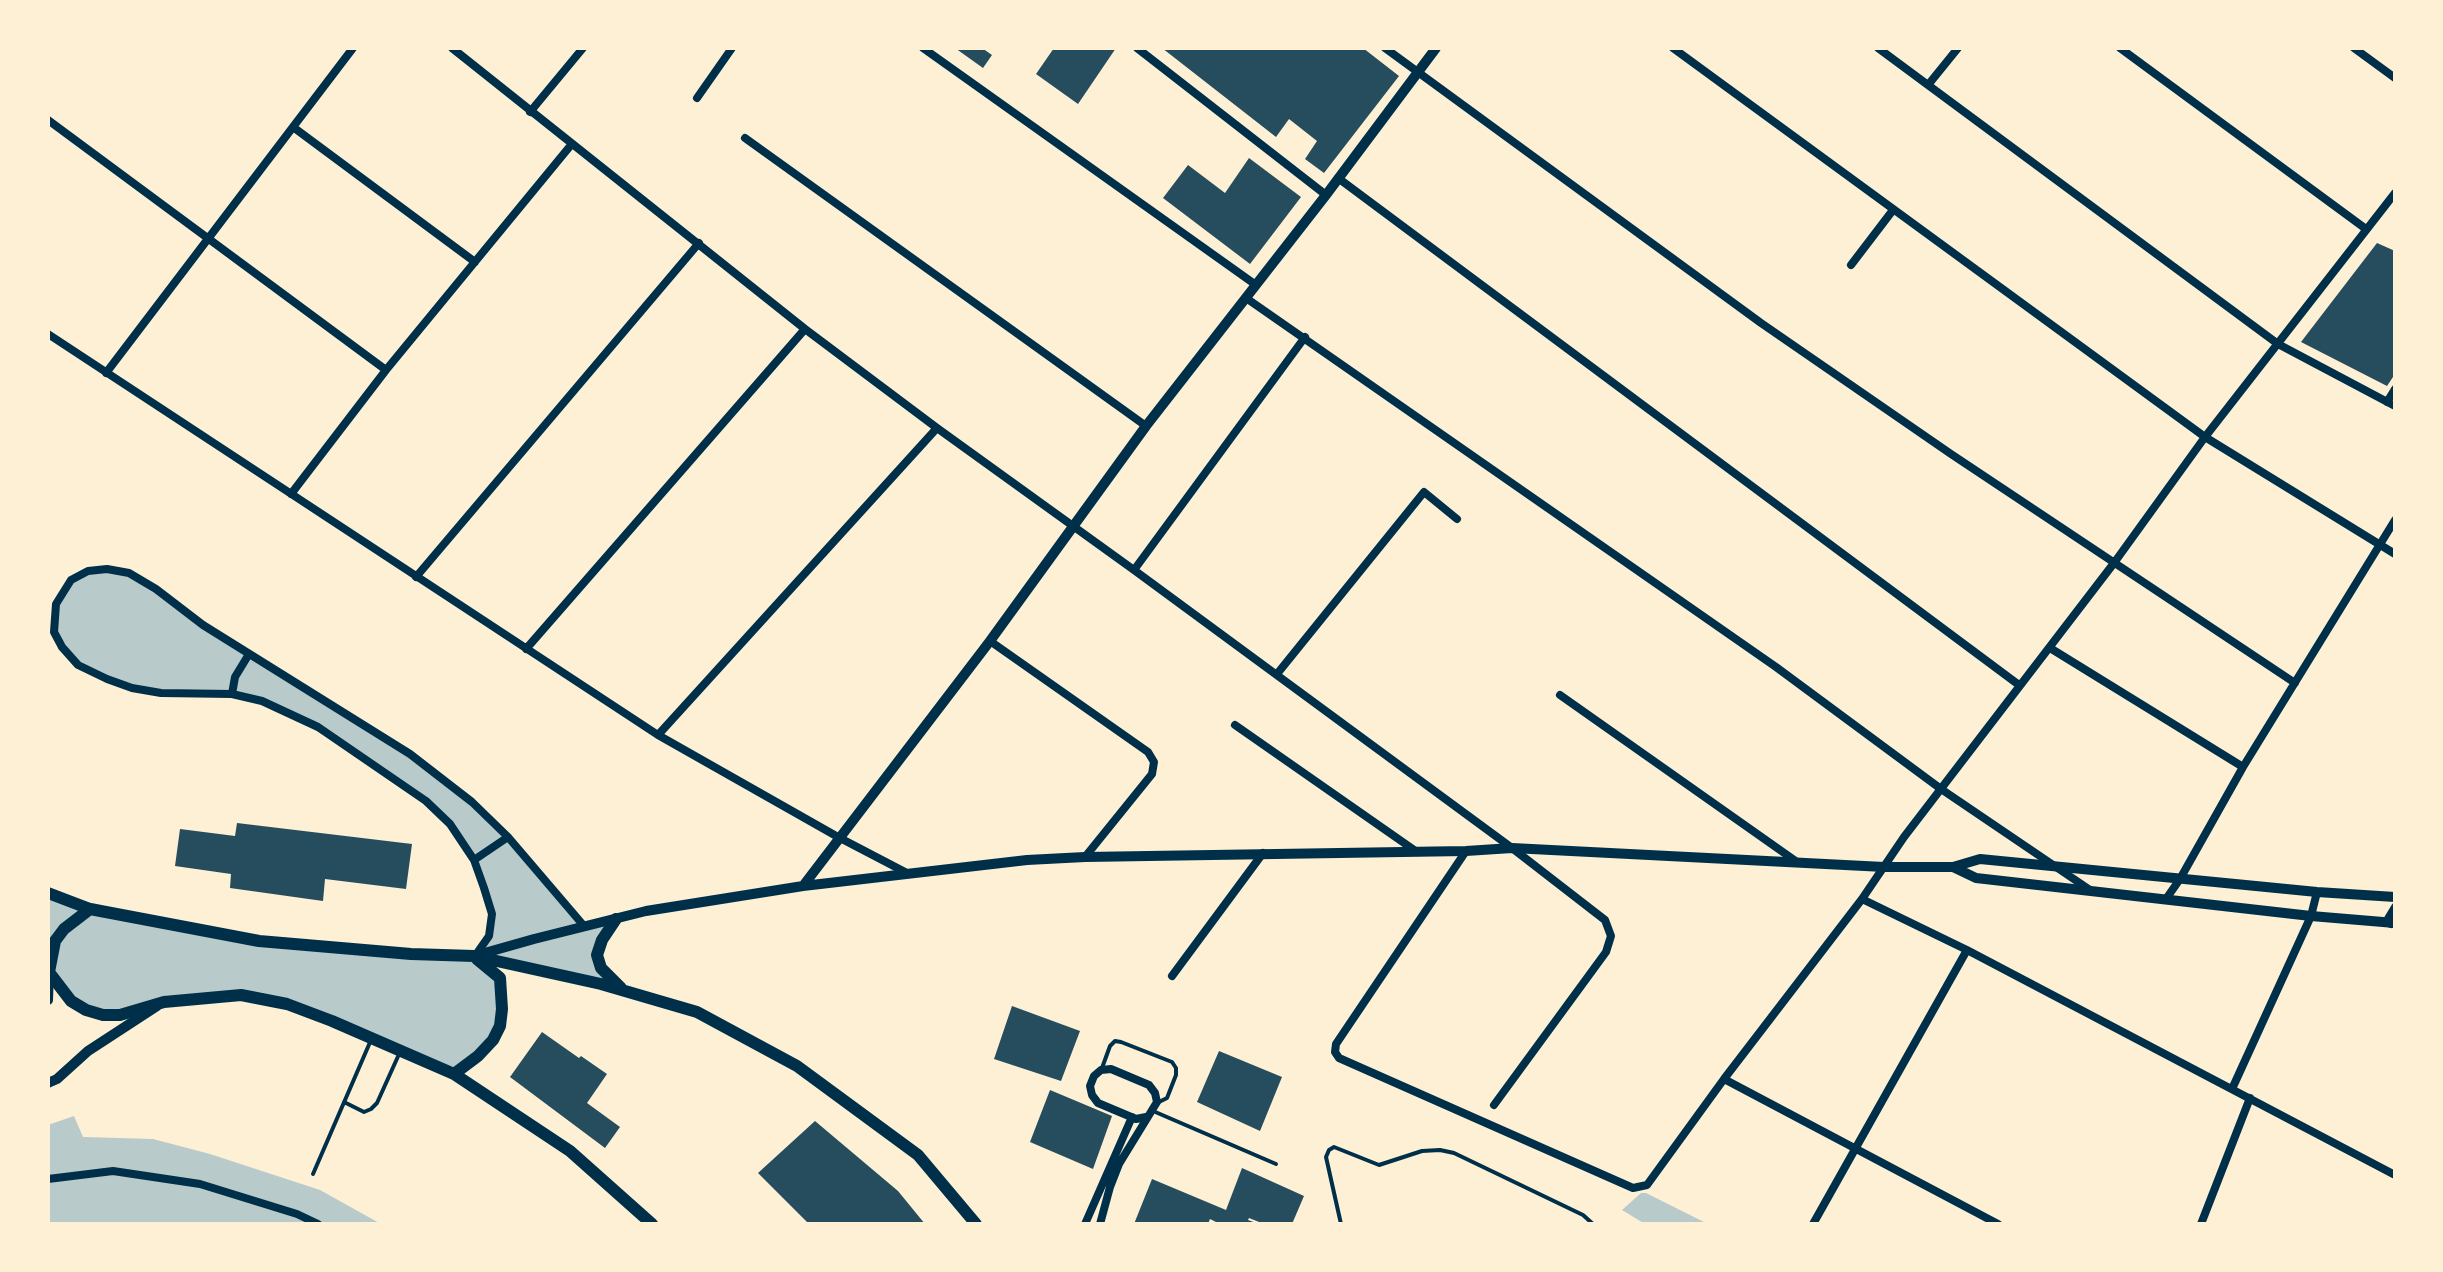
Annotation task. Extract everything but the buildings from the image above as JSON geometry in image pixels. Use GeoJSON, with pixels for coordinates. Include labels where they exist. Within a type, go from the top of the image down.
{"type":"FeatureCollection","features":[{"type":"Feature","properties":{"kind":"main road"},"geometry":{"type":"LineString","coordinates":[[48,893],[90,909],[259,941],[474,956],[623,990],[697,1012],[797,1066],[918,1155],[976,1224]]}},
{"type":"Feature","properties":{"kind":"main road"},"geometry":{"type":"LineString","coordinates":[[90,909],[64,929],[55,941],[49,972],[71,1001],[86,1010],[103,1015],[120,1015],[164,1002],[241,995],[287,1004],[454,1074],[570,1151],[652,1224]]}},
{"type":"Feature","properties":{"kind":"main road"},"geometry":{"type":"LineString","coordinates":[[616,919],[602,940],[597,955],[601,968],[623,990]]}},
{"type":"Feature","properties":{"kind":"main road"},"geometry":{"type":"LineString","coordinates":[[454,1074],[478,1056],[493,1040],[500,1026],[500,978],[474,956]]}},
{"type":"Feature","properties":{"kind":"street"},"geometry":{"type":"LineString","coordinates":[[106,373],[353,48]]}},
{"type":"Feature","properties":{"kind":"street"},"geometry":{"type":"LineString","coordinates":[[452,48],[805,329],[1277,674],[1605,920],[1611,936],[1606,952],[1494,1105]]}},
{"type":"Feature","properties":{"kind":"street"},"geometry":{"type":"LineString","coordinates":[[530,112],[583,48]]}},
{"type":"Feature","properties":{"kind":"street"},"geometry":{"type":"LineString","coordinates":[[697,98],[732,48]]}},
{"type":"Feature","properties":{"kind":"street"},"geometry":{"type":"LineString","coordinates":[[923,48],[1256,285]]}},
{"type":"Feature","properties":{"kind":"street"},"geometry":{"type":"LineString","coordinates":[[1137,48],[1326,195]]}},
{"type":"Feature","properties":{"kind":"street"},"geometry":{"type":"LineString","coordinates":[[1385,48],[1761,323],[2295,683]]}},
{"type":"Feature","properties":{"kind":"street"},"geometry":{"type":"LineString","coordinates":[[803,886],[990,641],[1146,426],[1436,48]]}},
{"type":"Feature","properties":{"kind":"street"},"geometry":{"type":"LineString","coordinates":[[1673,48],[2205,437],[2395,554]]}},
{"type":"Feature","properties":{"kind":"street"},"geometry":{"type":"LineString","coordinates":[[1878,48],[2278,344],[2391,404],[2395,389]]}},
{"type":"Feature","properties":{"kind":"street"},"geometry":{"type":"LineString","coordinates":[[1928,85],[1958,48]]}},
{"type":"Feature","properties":{"kind":"street"},"geometry":{"type":"LineString","coordinates":[[2120,48],[2366,229]]}},
{"type":"Feature","properties":{"kind":"street"},"geometry":{"type":"LineString","coordinates":[[2354,48],[2395,78]]}},
{"type":"Feature","properties":{"kind":"street"},"geometry":{"type":"LineString","coordinates":[[48,120],[386,370]]}},
{"type":"Feature","properties":{"kind":"street"},"geometry":{"type":"LineString","coordinates":[[293,127],[475,262]]}},
{"type":"Feature","properties":{"kind":"street"},"geometry":{"type":"LineString","coordinates":[[745,138],[1146,426]]}},
{"type":"Feature","properties":{"kind":"street"},"geometry":{"type":"LineString","coordinates":[[291,494],[386,370],[571,145]]}},
{"type":"Feature","properties":{"kind":"street"},"geometry":{"type":"LineString","coordinates":[[1338,178],[2019,685]]}},
{"type":"Feature","properties":{"kind":"street"},"geometry":{"type":"LineString","coordinates":[[1466,851],[1336,1044],[1335,1052],[1339,1058],[1633,1188],[1647,1185],[1862,899],[1904,837],[2114,563],[2205,437],[2395,193]]}},
{"type":"Feature","properties":{"kind":"street"},"geometry":{"type":"LineString","coordinates":[[1851,265],[1893,210]]}},
{"type":"Feature","properties":{"kind":"street"},"geometry":{"type":"LineString","coordinates":[[416,577],[699,243]]}},
{"type":"Feature","properties":{"kind":"street"},"geometry":{"type":"LineString","coordinates":[[1246,298],[1776,667],[1941,789],[2091,891]]}},
{"type":"Feature","properties":{"kind":"street"},"geometry":{"type":"LineString","coordinates":[[526,649],[805,329]]}},
{"type":"Feature","properties":{"kind":"street"},"geometry":{"type":"LineString","coordinates":[[48,334],[658,735],[909,874]]}},
{"type":"Feature","properties":{"kind":"street"},"geometry":{"type":"LineString","coordinates":[[1134,570],[1305,337]]}},
{"type":"Feature","properties":{"kind":"street"},"geometry":{"type":"LineString","coordinates":[[658,735],[937,428]]}},
{"type":"Feature","properties":{"kind":"street"},"geometry":{"type":"LineString","coordinates":[[1277,674],[1424,492],[1457,519]]}},
{"type":"Feature","properties":{"kind":"street"},"geometry":{"type":"LineString","coordinates":[[2166,899],[2395,520]]}},
{"type":"Feature","properties":{"kind":"street"},"geometry":{"type":"LineString","coordinates":[[474,956],[489,936],[492,914],[474,860],[450,824],[426,801],[318,727],[262,701],[232,694],[161,693],[132,688],[78,665],[54,632],[56,604],[71,580],[88,571],[107,569],[129,573],[156,589],[203,625],[410,754],[472,802],[508,837],[584,926]]}},
{"type":"Feature","properties":{"kind":"street"},"geometry":{"type":"LineString","coordinates":[[990,641],[1148,752],[1154,762],[1152,774],[1085,857]]}},
{"type":"Feature","properties":{"kind":"street"},"geometry":{"type":"LineString","coordinates":[[2050,648],[2243,767]]}},
{"type":"Feature","properties":{"kind":"street"},"geometry":{"type":"LineString","coordinates":[[232,694],[235,677],[249,654]]}},
{"type":"Feature","properties":{"kind":"street"},"geometry":{"type":"LineString","coordinates":[[1560,695],[1797,862]]}},
{"type":"Feature","properties":{"kind":"street"},"geometry":{"type":"LineString","coordinates":[[1235,725],[1417,852]]}},
{"type":"Feature","properties":{"kind":"street"},"geometry":{"type":"LineString","coordinates":[[474,860],[508,837]]}},
{"type":"Feature","properties":{"kind":"street"},"geometry":{"type":"LineString","coordinates":[[474,956],[646,911],[803,886],[1027,860],[1085,857],[1512,848],[1884,867],[1953,867],[1980,859],[2395,897]]}},
{"type":"Feature","properties":{"kind":"street"},"geometry":{"type":"LineString","coordinates":[[1172,976],[1263,853]]}},
{"type":"Feature","properties":{"kind":"street"},"geometry":{"type":"LineString","coordinates":[[1953,867],[1976,878],[2392,924],[2395,907]]}},
{"type":"Feature","properties":{"kind":"street"},"geometry":{"type":"LineString","coordinates":[[2232,1089],[2311,916],[2317,892]]}},
{"type":"Feature","properties":{"kind":"street"},"geometry":{"type":"LineString","coordinates":[[1862,899],[1967,950],[2395,1175]]}},
{"type":"Feature","properties":{"kind":"street"},"geometry":{"type":"LineString","coordinates":[[1813,1224],[1967,950]]}},
{"type":"Feature","properties":{"kind":"street"},"geometry":{"type":"LineString","coordinates":[[48,1000],[49,972]]}},
{"type":"Feature","properties":{"kind":"street"},"geometry":{"type":"LineString","coordinates":[[48,1083],[57,1079],[88,1051],[164,1002]]}},
{"type":"Feature","properties":{"kind":"street"},"geometry":{"type":"LineString","coordinates":[[1100,1224],[1119,1164],[1152,1110],[1155,1093],[1149,1085],[1111,1069],[1101,1070],[1094,1076],[1090,1086],[1098,1103],[1136,1119],[1152,1110]]}},
{"type":"Feature","properties":{"kind":"street"},"geometry":{"type":"LineString","coordinates":[[1724,1079],[1998,1224]]}},
{"type":"Feature","properties":{"kind":"street"},"geometry":{"type":"LineString","coordinates":[[2201,1224],[2250,1098]]}},
{"type":"Feature","properties":{"kind":"street"},"geometry":{"type":"LineString","coordinates":[[1085,1224],[1132,1117]]}},
{"type":"Feature","properties":{"kind":"street"},"geometry":{"type":"LineString","coordinates":[[48,1179],[113,1171],[200,1184],[297,1214],[318,1224]]}},
{"type":"Feature","properties":{"kind":"lane"},"geometry":{"type":"LineString","coordinates":[[313,1174],[372,1038]]}},
{"type":"Feature","properties":{"kind":"lane"},"geometry":{"type":"LineString","coordinates":[[1101,1070],[1115,1041],[1172,1062],[1176,1075],[1167,1098],[1152,1110],[1276,1164]]}},
{"type":"Feature","properties":{"kind":"lane"},"geometry":{"type":"LineString","coordinates":[[344,1102],[364,1112],[371,1109],[377,1103],[401,1051]]}},
{"type":"Feature","properties":{"kind":"lane"},"geometry":{"type":"LineString","coordinates":[[1341,1224],[1326,1157],[1334,1147],[1379,1165],[1422,1151],[1454,1153],[1583,1215],[1593,1224]]}},
{"type":"Feature","properties":{"kind":"shaded area"},"geometry":{"type":"Polygon","coordinates":[[[88,571],[129,573],[203,625],[313,691],[472,802],[584,926],[616,919],[597,955],[623,990],[476,957],[500,978],[500,1026],[454,1074],[332,1021],[241,995],[120,1015],[86,1010],[48,971],[48,893],[259,941],[474,956],[489,936],[492,914],[474,860],[450,824],[357,753],[262,701],[132,688],[78,665],[54,632],[56,604],[71,580],[88,571]]]}},
{"type":"Feature","properties":{"kind":"shaded area"},"geometry":{"type":"Polygon","coordinates":[[[74,1116],[83,1137],[153,1139],[210,1154],[320,1190],[381,1224],[48,1224],[48,1125],[74,1116]]]}},
{"type":"Feature","properties":{"kind":"shaded area"},"geometry":{"type":"Polygon","coordinates":[[[1641,1193],[1708,1224],[1645,1224],[1622,1210],[1641,1193]]]}}]}
